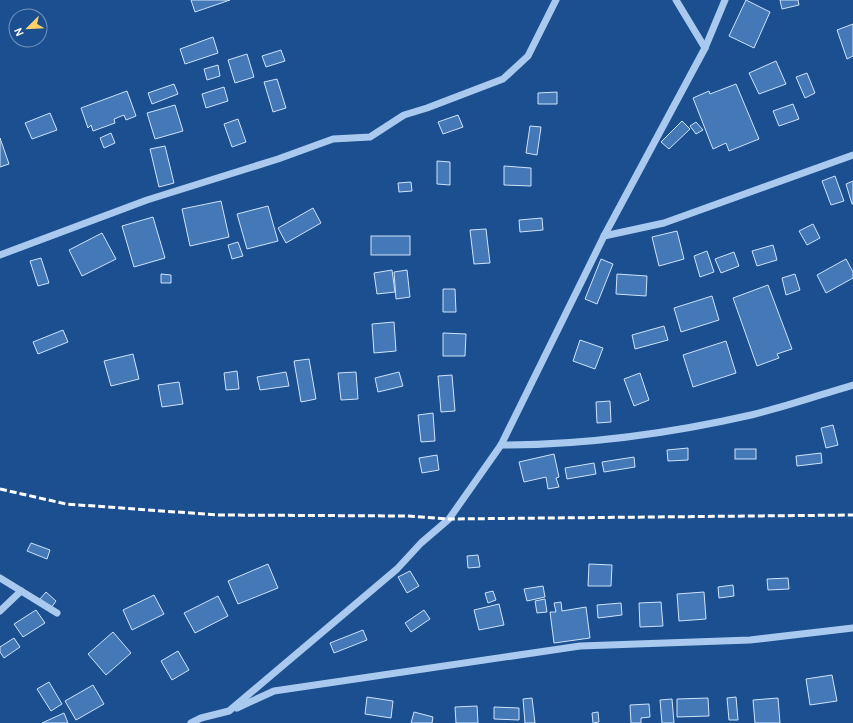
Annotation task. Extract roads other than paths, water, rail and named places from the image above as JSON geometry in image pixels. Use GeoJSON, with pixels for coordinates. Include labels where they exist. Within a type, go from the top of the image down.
{"type":"FeatureCollection","features":[{"type":"Feature","properties":{"kind":"street"},"geometry":{"type":"LineString","coordinates":[[0,255],[148,200],[278,159],[333,139],[370,137],[404,115],[427,108],[503,79],[528,56],[556,0]]}},
{"type":"Feature","properties":{"kind":"street"},"geometry":{"type":"LineString","coordinates":[[676,0],[705,48]]}},
{"type":"Feature","properties":{"kind":"street"},"geometry":{"type":"LineString","coordinates":[[229,711],[397,569],[421,543],[449,519],[501,446],[604,236],[705,48],[725,0]]}},
{"type":"Feature","properties":{"kind":"street"},"geometry":{"type":"LineString","coordinates":[[604,236],[664,224],[853,155]]}},
{"type":"Feature","properties":{"kind":"street"},"geometry":{"type":"LineString","coordinates":[[501,446],[552,445],[670,432],[752,415],[853,385]]}},
{"type":"Feature","properties":{"kind":"street"},"geometry":{"type":"LineString","coordinates":[[0,578],[57,613]]}},
{"type":"Feature","properties":{"kind":"street"},"geometry":{"type":"LineString","coordinates":[[0,611],[21,591]]}},
{"type":"Feature","properties":{"kind":"street"},"geometry":{"type":"LineString","coordinates":[[191,723],[201,718],[229,711],[274,691],[580,646],[750,640],[853,628]]}},
{"type":"Feature","properties":{"kind":"railway"},"geometry":{"type":"LineString","coordinates":[[0,489],[66,504],[218,515],[407,516],[449,519],[853,515]]}}]}
